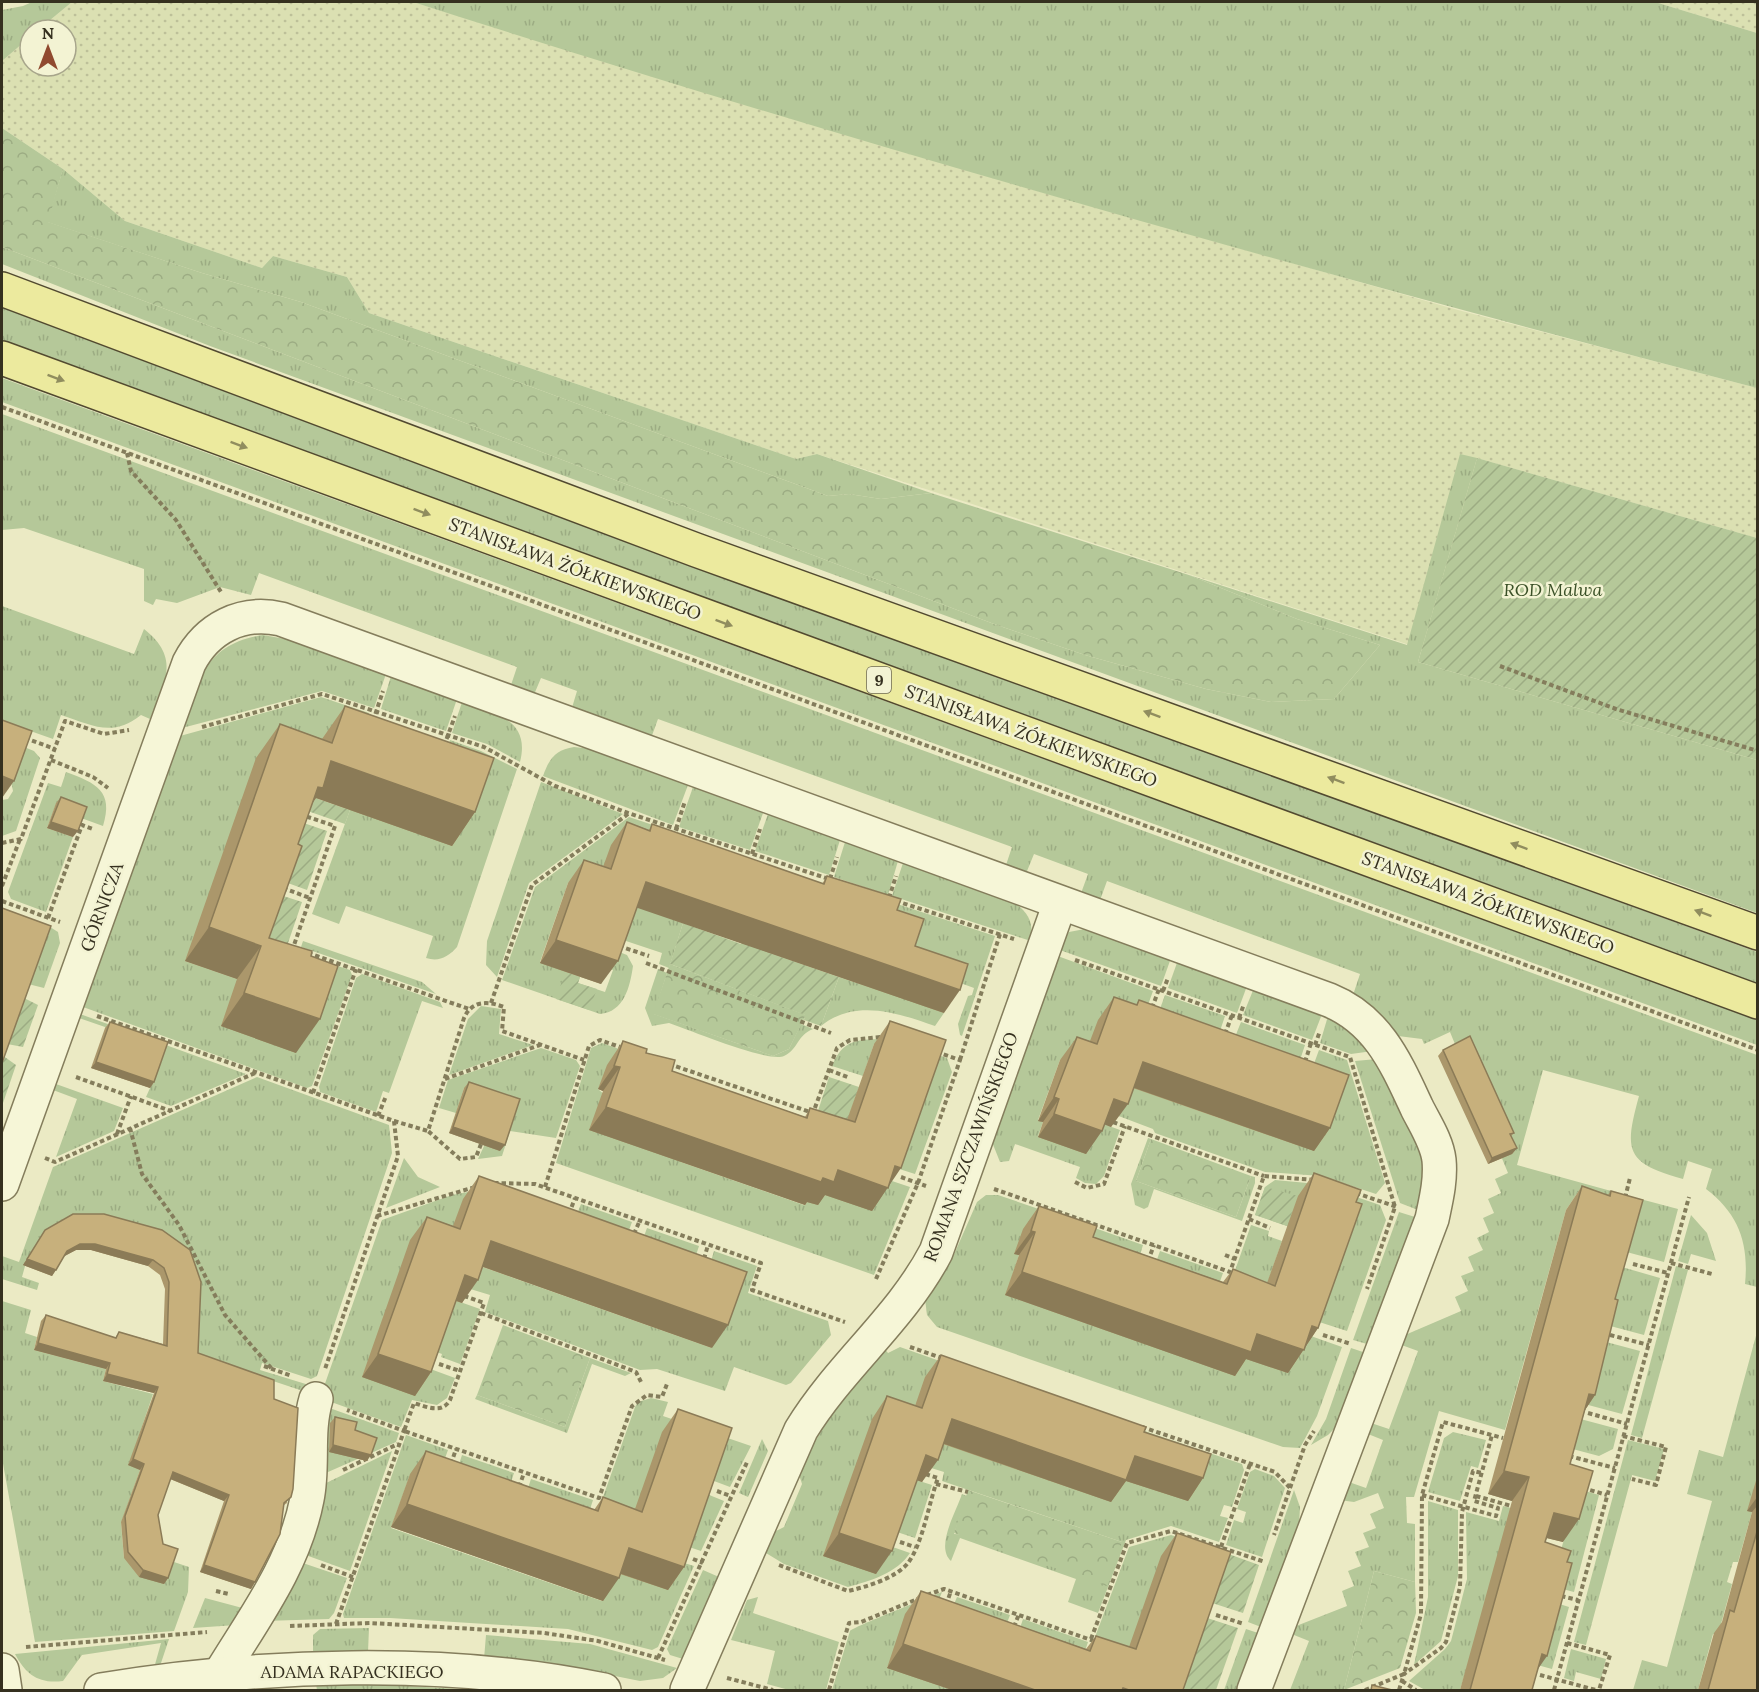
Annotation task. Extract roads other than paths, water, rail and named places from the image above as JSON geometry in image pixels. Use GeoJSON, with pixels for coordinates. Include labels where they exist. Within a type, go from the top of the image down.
{"type":"FeatureCollection","features":[{"type":"Feature","properties":{"kind":"main road"},"geometry":{"type":"LineString","coordinates":[[2,289],[696,550],[1758,933]]}},
{"type":"Feature","properties":{"kind":"main road","name":"STANISŁAWA ŻÓŁKIEWSKIEGO"},"geometry":{"type":"LineString","coordinates":[[2,358],[1758,1002]]}},
{"type":"Feature","properties":{"kind":"street","name":"GÓRNICZA"},"geometry":{"type":"LineString","coordinates":[[2,1184],[189,663],[210,635],[239,619],[260,616],[281,619],[1060,903]]}},
{"type":"Feature","properties":{"kind":"street","name":"ROMANA SZCZAWIŃSKIEGO"},"geometry":{"type":"LineString","coordinates":[[687,1690],[805,1424],[818,1405],[920,1282],[936,1252],[1060,903]]}},
{"type":"Feature","properties":{"kind":"street"},"geometry":{"type":"LineString","coordinates":[[1060,903],[1329,1000],[1358,1015],[1372,1028],[1391,1054],[1437,1151],[1438,1188],[1431,1219],[1254,1690]]}},
{"type":"Feature","properties":{"kind":"street"},"geometry":{"type":"LineString","coordinates":[[220,1674],[276,1586],[298,1531],[310,1485],[310,1424],[316,1399]]}},
{"type":"Feature","properties":{"kind":"street","name":"ADAMA RAPACKIEGO"},"geometry":{"type":"LineString","coordinates":[[101,1690],[220,1674],[304,1669],[400,1669],[518,1678],[603,1690]]}},
{"type":"Feature","properties":{"kind":"street"},"geometry":{"type":"LineString","coordinates":[[2,1670],[5,1690]]}},
{"type":"Feature","properties":{"kind":"park label","name":"ROD Malwa"},"geometry":{"type":"Point","coordinates":[1553,590]}}]}
